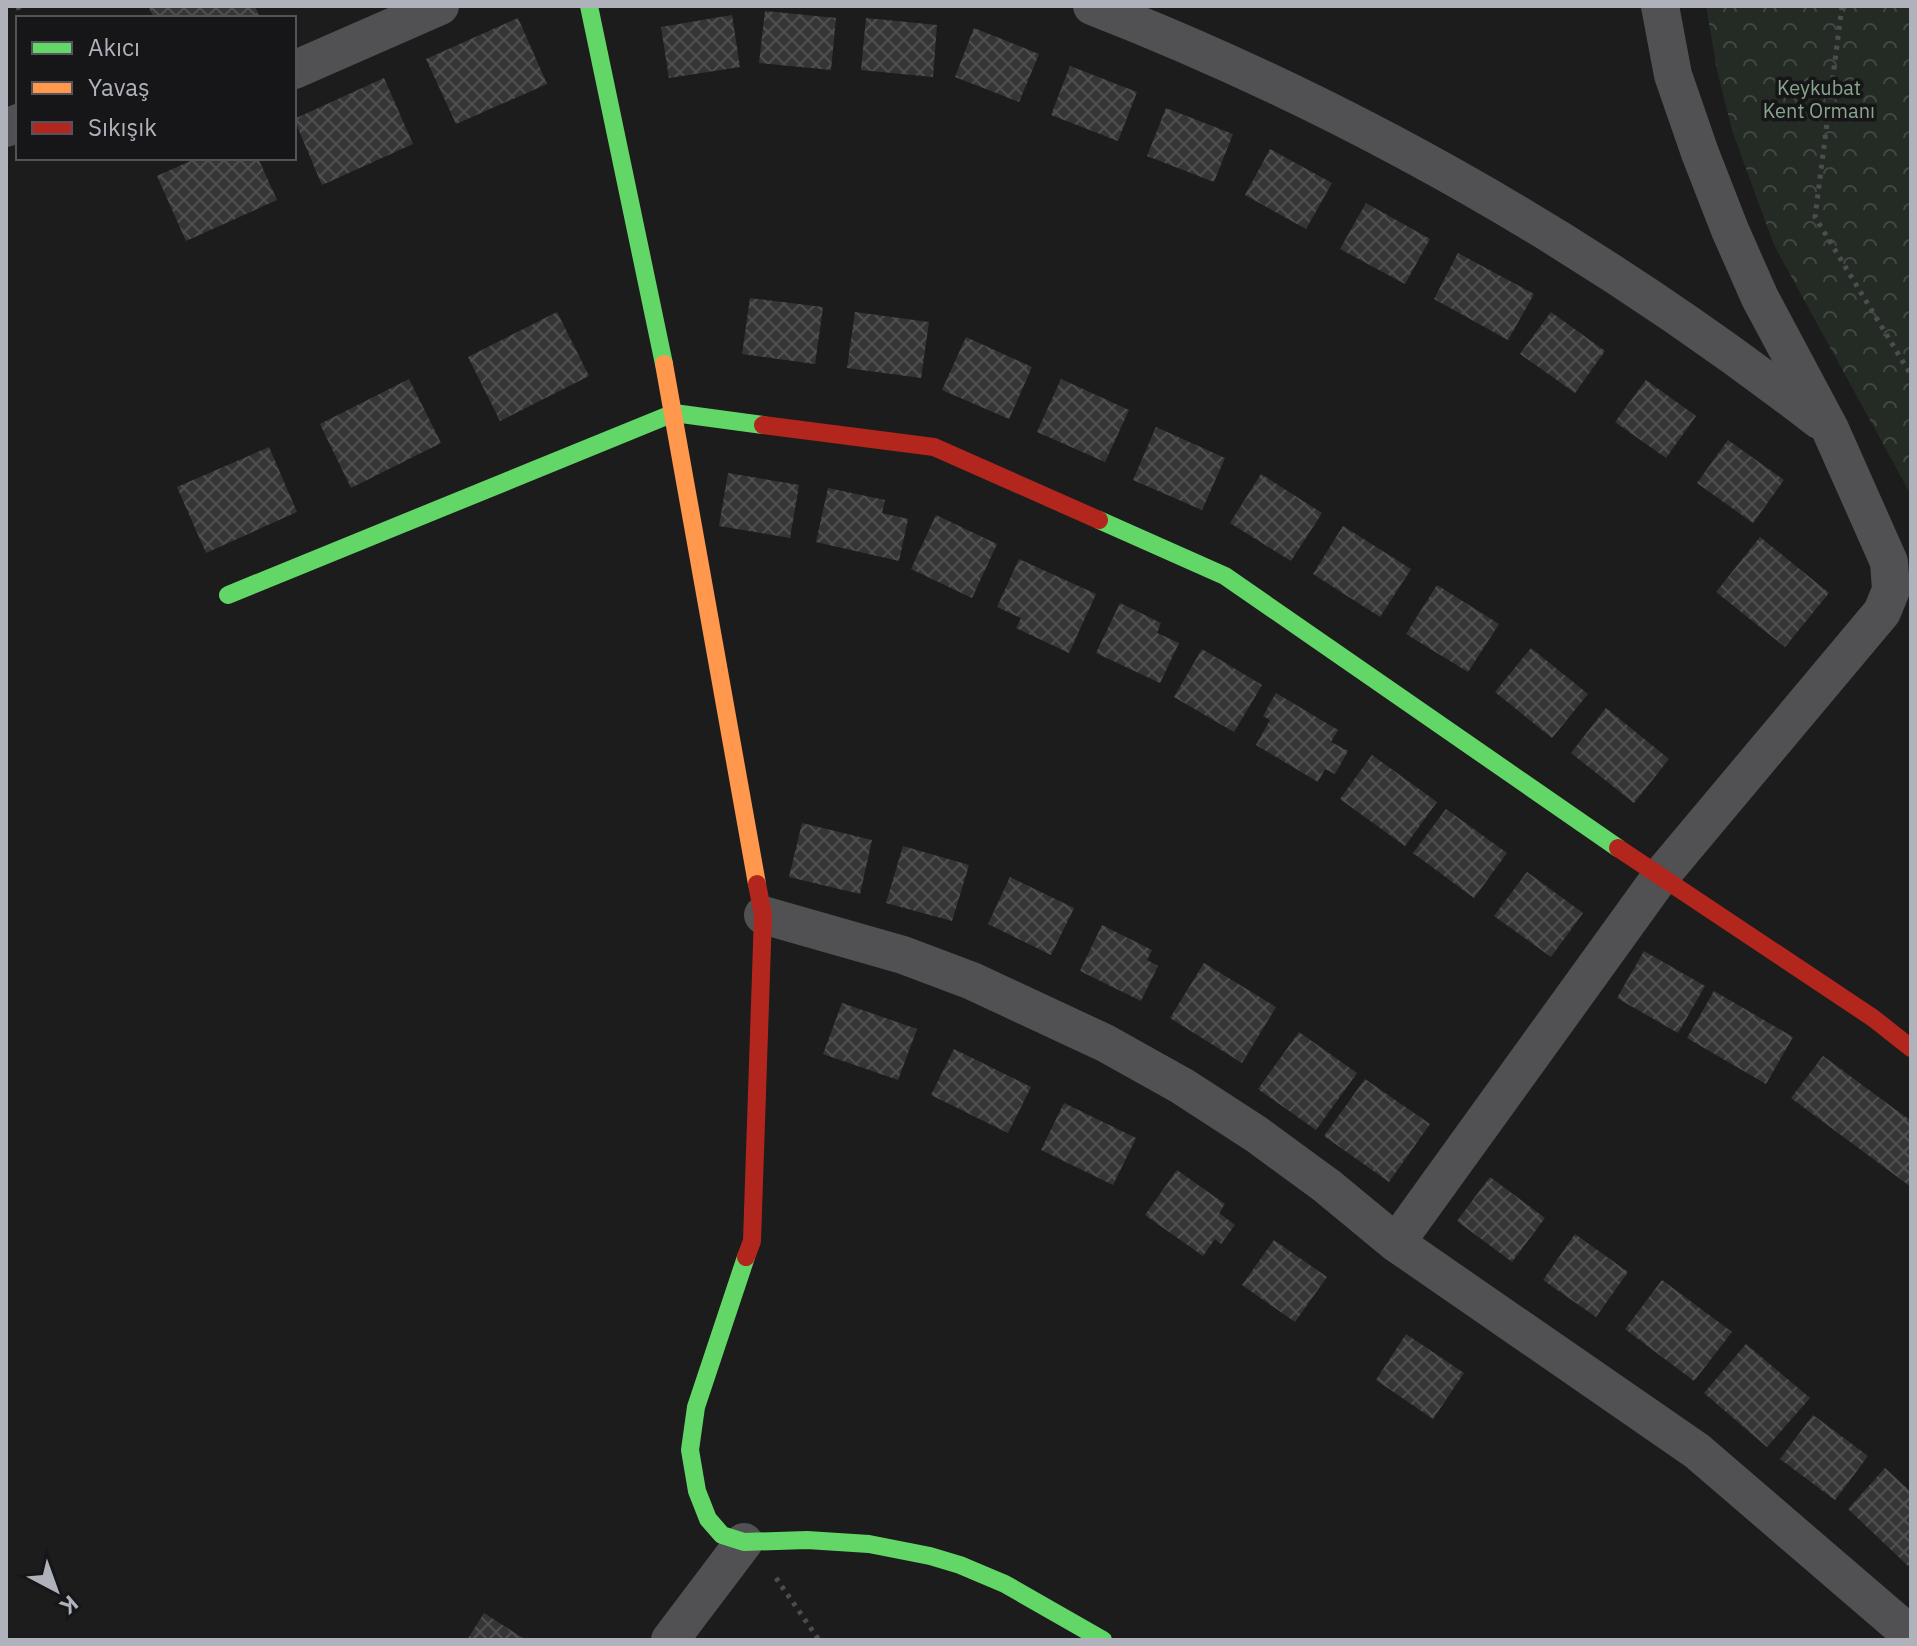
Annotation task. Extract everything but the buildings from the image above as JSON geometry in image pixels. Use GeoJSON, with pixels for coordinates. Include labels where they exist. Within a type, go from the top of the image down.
{"type":"FeatureCollection","features":[{"type":"Feature","properties":{"kind":"street"},"geometry":{"type":"LineString","coordinates":[[296,69],[440,6]]}},
{"type":"Feature","properties":{"kind":"street"},"geometry":{"type":"LineString","coordinates":[[589,6],[674,413],[763,915],[752,1241],[696,1407],[690,1450],[697,1491],[708,1519],[722,1535],[744,1542],[826,1540],[922,1554],[992,1578],[1103,1640]]}},
{"type":"Feature","properties":{"kind":"street"},"geometry":{"type":"LineString","coordinates":[[1092,6],[1237,66],[1325,107],[1496,199],[1668,308],[1830,429]]}},
{"type":"Feature","properties":{"kind":"street"},"geometry":{"type":"LineString","coordinates":[[1396,1243],[1660,877],[1888,602],[1892,576],[1889,562],[1830,429],[1760,298],[1730,230],[1673,75],[1660,6]]}},
{"type":"Feature","properties":{"kind":"street"},"geometry":{"type":"LineString","coordinates":[[228,595],[674,413],[934,447],[1225,576],[1660,877],[1873,1018],[1911,1048]]}},
{"type":"Feature","properties":{"kind":"street"},"geometry":{"type":"LineString","coordinates":[[763,915],[903,955],[972,981],[1105,1043],[1182,1086],[1256,1134],[1327,1186],[1396,1243],[1697,1451],[1911,1635]]}},
{"type":"Feature","properties":{"kind":"street"},"geometry":{"type":"LineString","coordinates":[[670,1640],[744,1542]]}},
{"type":"Feature","properties":{"kind":"path"},"geometry":{"type":"LineString","coordinates":[[1842,6],[1815,217],[1911,375]]}},
{"type":"Feature","properties":{"kind":"path"},"geometry":{"type":"LineString","coordinates":[[744,1542],[776,1578],[819,1640]]}},
{"type":"Feature","properties":{"kind":"green space","name":"Keykubat Kent Ormanı"},"geometry":{"type":"Polygon","coordinates":[[[1706,6],[1911,6],[1911,495],[1774,245],[1732,130],[1706,6]]]}},
{"type":"Feature","properties":{"kind":"traffic: fast"},"geometry":{"type":"LineString","coordinates":[[589,6],[664,364]]}},
{"type":"Feature","properties":{"kind":"traffic: fast"},"geometry":{"type":"LineString","coordinates":[[228,595],[674,413],[763,425]]}},
{"type":"Feature","properties":{"kind":"traffic: fast"},"geometry":{"type":"LineString","coordinates":[[1099,520],[1225,576],[1618,848]]}},
{"type":"Feature","properties":{"kind":"traffic: fast"},"geometry":{"type":"LineString","coordinates":[[746,1257],[696,1407],[690,1450],[697,1491],[708,1519],[722,1535],[744,1542],[807,1540],[869,1544],[930,1556],[1005,1584],[1103,1640]]}},
{"type":"Feature","properties":{"kind":"traffic: slow"},"geometry":{"type":"LineString","coordinates":[[664,364],[757,884]]}},
{"type":"Feature","properties":{"kind":"traffic: jam"},"geometry":{"type":"LineString","coordinates":[[763,425],[934,447],[1099,520]]}},
{"type":"Feature","properties":{"kind":"traffic: jam"},"geometry":{"type":"LineString","coordinates":[[1618,848],[1873,1018],[1911,1048]]}},
{"type":"Feature","properties":{"kind":"traffic: jam"},"geometry":{"type":"LineString","coordinates":[[746,1257],[752,1241],[763,915],[757,884]]}}]}
